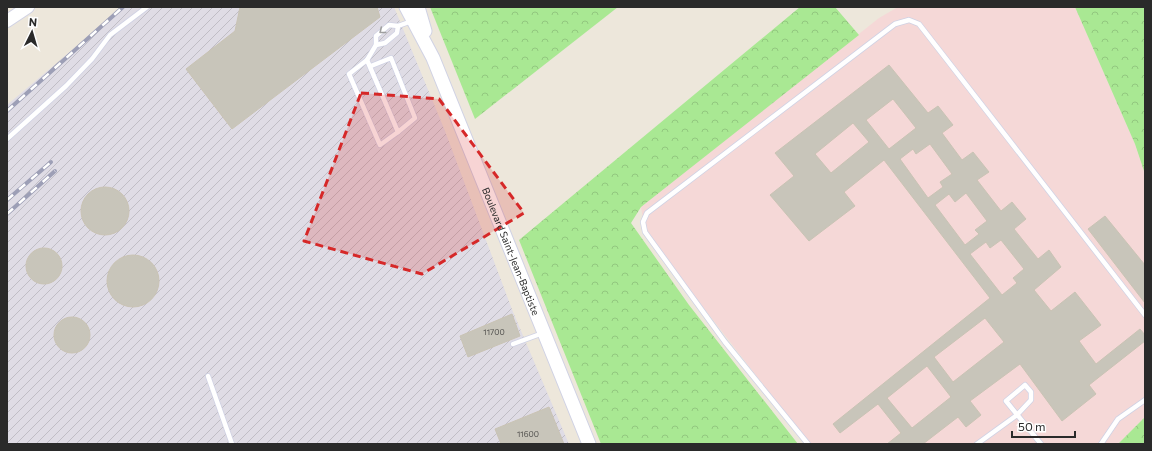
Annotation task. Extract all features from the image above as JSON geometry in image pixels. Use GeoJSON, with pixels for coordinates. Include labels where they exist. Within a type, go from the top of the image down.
{"type":"FeatureCollection","features":[{"type":"Feature","properties":{"kind":"main road","name":"Boulevard Saint-Jean-Baptiste"},"geometry":{"type":"LineString","coordinates":[[406,7],[433,58]]}},
{"type":"Feature","properties":{"kind":"main road","name":"Boulevard Saint-Jean-Baptiste"},"geometry":{"type":"LineString","coordinates":[[418,7],[433,58],[589,444]]}},
{"type":"Feature","properties":{"kind":"street"},"geometry":{"type":"LineString","coordinates":[[7,21],[28,7]]}},
{"type":"Feature","properties":{"kind":"lane"},"geometry":{"type":"LineString","coordinates":[[7,138],[66,86],[92,59],[110,35],[147,7]]}},
{"type":"Feature","properties":{"kind":"lane"},"geometry":{"type":"LineString","coordinates":[[371,66],[391,58],[415,118],[380,145],[349,74],[367,60],[376,45],[376,36],[389,25],[398,26],[413,20]]}},
{"type":"Feature","properties":{"kind":"lane"},"geometry":{"type":"LineString","coordinates":[[808,444],[725,342],[645,232],[643,222],[647,213],[895,24],[909,20],[919,24],[1145,316]]}},
{"type":"Feature","properties":{"kind":"lane"},"geometry":{"type":"LineString","coordinates":[[376,45],[385,43],[397,33],[398,26]]}},
{"type":"Feature","properties":{"kind":"lane"},"geometry":{"type":"LineString","coordinates":[[367,60],[371,66],[398,132]]}},
{"type":"Feature","properties":{"kind":"lane"},"geometry":{"type":"LineString","coordinates":[[513,344],[544,333]]}},
{"type":"Feature","properties":{"kind":"lane"},"geometry":{"type":"LineString","coordinates":[[208,376],[232,444]]}},
{"type":"Feature","properties":{"kind":"lane"},"geometry":{"type":"LineString","coordinates":[[977,444],[1017,415],[1031,400],[1031,392],[1025,385],[1006,401],[1017,415],[1041,444]]}},
{"type":"Feature","properties":{"kind":"lane"},"geometry":{"type":"LineString","coordinates":[[1101,444],[1118,419],[1145,400]]}},
{"type":"Feature","properties":{"kind":"highlighted area"},"geometry":{"type":"Polygon","coordinates":[[[361,93],[439,99],[524,213],[422,274],[304,241],[361,93]]]}},
{"type":"Feature","properties":{"kind":"shaded area"},"geometry":{"type":"Polygon","coordinates":[[[123,7],[394,7],[445,131],[513,312],[569,444],[7,444],[7,105],[123,7]]]}},
{"type":"Feature","properties":{"kind":"shaded area"},"geometry":{"type":"Polygon","coordinates":[[[898,7],[1075,7],[1135,144],[1145,174],[1145,417],[1118,444],[809,444],[645,232],[641,207],[879,18],[898,7]]]}},
{"type":"Feature","properties":{"kind":"green space"},"geometry":{"type":"Polygon","coordinates":[[[430,7],[618,7],[475,119],[430,7]]]}},
{"type":"Feature","properties":{"kind":"green space"},"geometry":{"type":"Polygon","coordinates":[[[800,7],[835,7],[859,35],[641,207],[631,223],[689,305],[798,444],[601,444],[519,240],[800,7]]]}},
{"type":"Feature","properties":{"kind":"green space"},"geometry":{"type":"Polygon","coordinates":[[[1075,7],[1145,7],[1145,174],[1135,144],[1075,7]]]}},
{"type":"Feature","properties":{"kind":"green space"},"geometry":{"type":"Polygon","coordinates":[[[1145,417],[1145,444],[1118,444],[1145,417]]]}},
{"type":"Feature","properties":{"kind":"building"},"geometry":{"type":"Polygon","coordinates":[[[240,7],[377,7],[380,17],[232,129],[186,69],[235,31],[240,7]]]}},
{"type":"Feature","properties":{"kind":"building"},"geometry":{"type":"Polygon","coordinates":[[[889,65],[928,113],[938,106],[953,125],[942,133],[962,160],[973,152],[989,172],[977,180],[1001,211],[1012,202],[1026,219],[1014,229],[1038,259],[1049,250],[1061,267],[1034,290],[1051,311],[1075,292],[1101,325],[1079,341],[1096,364],[1140,329],[1145,335],[1145,341],[1089,385],[1096,394],[1062,421],[1020,364],[970,401],[981,415],[966,427],[958,417],[923,444],[887,444],[901,433],[878,404],[840,433],[833,424],[990,298],[884,160],[844,192],[855,206],[809,241],[770,195],[794,176],[775,153],[889,65]],[[893,99],[866,120],[889,149],[916,128],[893,99]],[[853,123],[815,154],[831,173],[869,142],[853,123]],[[930,144],[916,154],[913,149],[900,159],[928,198],[943,187],[940,182],[952,174],[930,144]],[[966,193],[955,202],[949,194],[935,205],[965,245],[979,234],[975,230],[987,221],[966,193]],[[1001,240],[990,248],[986,242],[970,254],[1002,295],[1017,283],[1013,278],[1024,269],[1001,240]],[[985,318],[934,357],[953,382],[1004,342],[985,318]],[[927,366],[887,398],[912,428],[951,397],[927,366]]]}},
{"type":"Feature","properties":{"kind":"building"},"geometry":{"type":"Polygon","coordinates":[[[100,187],[110,187],[119,191],[125,197],[128,202],[128,220],[119,231],[110,235],[100,235],[91,231],[85,225],[81,216],[81,206],[85,197],[91,191],[100,187]]]}},
{"type":"Feature","properties":{"kind":"building"},"geometry":{"type":"Polygon","coordinates":[[[1105,216],[1145,265],[1145,303],[1088,229],[1105,216]]]}},
{"type":"Feature","properties":{"kind":"building"},"geometry":{"type":"Polygon","coordinates":[[[44,248],[54,251],[59,256],[62,266],[59,276],[54,281],[44,284],[34,281],[29,276],[26,266],[29,256],[34,251],[44,248]]]}},
{"type":"Feature","properties":{"kind":"building"},"geometry":{"type":"Polygon","coordinates":[[[133,255],[143,257],[151,263],[157,271],[159,281],[157,291],[151,299],[143,305],[133,307],[123,305],[115,299],[109,291],[107,281],[109,271],[115,263],[123,257],[133,255]]]}},
{"type":"Feature","properties":{"kind":"building"},"geometry":{"type":"Polygon","coordinates":[[[512,314],[520,336],[468,357],[460,336],[512,314]]]}},
{"type":"Feature","properties":{"kind":"building"},"geometry":{"type":"Polygon","coordinates":[[[72,317],[82,320],[87,325],[90,335],[87,345],[82,350],[72,353],[62,350],[57,345],[54,335],[57,325],[62,320],[72,317]]]}},
{"type":"Feature","properties":{"kind":"building"},"geometry":{"type":"Polygon","coordinates":[[[549,407],[564,444],[501,444],[495,429],[549,407]]]}},
{"type":"Feature","properties":{"kind":"railway"},"geometry":{"type":"LineString","coordinates":[[7,111],[123,7]]}},
{"type":"Feature","properties":{"kind":"railway"},"geometry":{"type":"LineString","coordinates":[[7,200],[51,162]]}},
{"type":"Feature","properties":{"kind":"railway"},"geometry":{"type":"LineString","coordinates":[[7,214],[55,171]]}}]}
